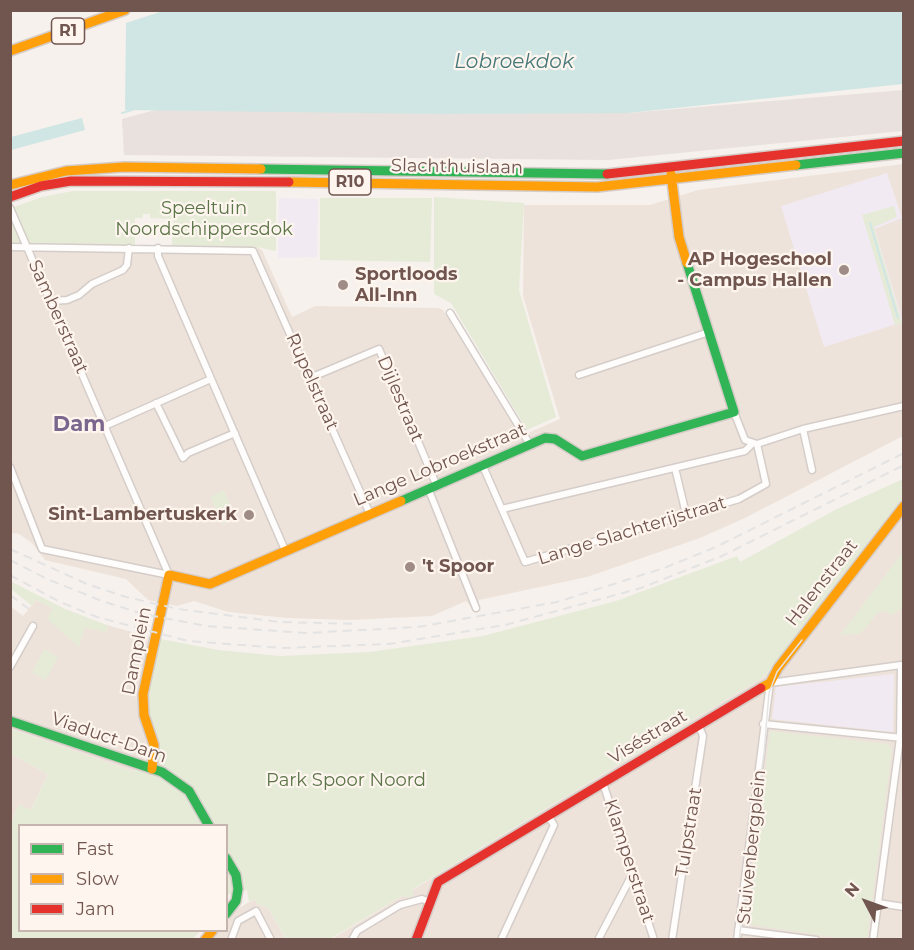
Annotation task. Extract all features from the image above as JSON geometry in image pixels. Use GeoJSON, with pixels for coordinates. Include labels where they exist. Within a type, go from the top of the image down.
{"type":"FeatureCollection","features":[{"type":"Feature","properties":{"kind":"main road","name":"R1"},"geometry":{"type":"LineString","coordinates":[[10,51],[125,10]]}},
{"type":"Feature","properties":{"kind":"main road","name":"Slachthuislaan"},"geometry":{"type":"LineString","coordinates":[[10,185],[66,171],[124,167],[605,174],[903,141]]}},
{"type":"Feature","properties":{"kind":"main road","name":"Slachthuislaan"},"geometry":{"type":"LineString","coordinates":[[11,201],[41,186],[96,180],[398,182],[597,187],[903,153]]}},
{"type":"Feature","properties":{"kind":"main road"},"geometry":{"type":"LineString","coordinates":[[670,167],[678,237],[734,412]]}},
{"type":"Feature","properties":{"kind":"main road","name":"Lange Lobroekstraat"},"geometry":{"type":"LineString","coordinates":[[169,575],[210,584],[285,549],[545,438],[555,439],[582,456],[734,412]]}},
{"type":"Feature","properties":{"kind":"main road","name":"Halenstraat"},"geometry":{"type":"LineString","coordinates":[[770,683],[778,668],[903,506]]}},
{"type":"Feature","properties":{"kind":"main road","name":"Damplein"},"geometry":{"type":"LineString","coordinates":[[152,769],[154,745],[143,711],[143,694],[169,575]]}},
{"type":"Feature","properties":{"kind":"main road","name":"Viséstraat"},"geometry":{"type":"LineString","coordinates":[[430,902],[438,882],[770,683]]}},
{"type":"Feature","properties":{"kind":"main road","name":"Viaduct-Dam"},"geometry":{"type":"LineString","coordinates":[[10,721],[152,769],[179,782],[194,797],[208,824]]}},
{"type":"Feature","properties":{"kind":"main road"},"geometry":{"type":"LineString","coordinates":[[228,861],[237,882],[238,895],[228,911]]}},
{"type":"Feature","properties":{"kind":"main road"},"geometry":{"type":"LineString","coordinates":[[416,939],[430,902]]}},
{"type":"Feature","properties":{"kind":"street","name":"Samberstraat"},"geometry":{"type":"LineString","coordinates":[[11,201],[27,247],[169,575]]}},
{"type":"Feature","properties":{"kind":"street"},"geometry":{"type":"LineString","coordinates":[[10,247],[158,248],[158,256],[285,549]]}},
{"type":"Feature","properties":{"kind":"street"},"geometry":{"type":"LineString","coordinates":[[51,301],[67,300],[79,295],[92,284],[123,270],[127,266],[129,248]]}},
{"type":"Feature","properties":{"kind":"street","name":"Rupelstraat"},"geometry":{"type":"LineString","coordinates":[[158,248],[253,251],[369,514]]}},
{"type":"Feature","properties":{"kind":"street"},"geometry":{"type":"LineString","coordinates":[[450,313],[529,443]]}},
{"type":"Feature","properties":{"kind":"street"},"geometry":{"type":"LineString","coordinates":[[579,375],[710,332]]}},
{"type":"Feature","properties":{"kind":"street","name":"Dijlestraat"},"geometry":{"type":"LineString","coordinates":[[310,378],[379,349],[432,486]]}},
{"type":"Feature","properties":{"kind":"street"},"geometry":{"type":"LineString","coordinates":[[105,426],[211,379]]}},
{"type":"Feature","properties":{"kind":"street"},"geometry":{"type":"LineString","coordinates":[[156,403],[183,458],[188,453],[235,433]]}},
{"type":"Feature","properties":{"kind":"street"},"geometry":{"type":"LineString","coordinates":[[502,509],[745,451],[754,444],[803,429],[903,406]]}},
{"type":"Feature","properties":{"kind":"street"},"geometry":{"type":"LineString","coordinates":[[734,412],[746,440],[754,444]]}},
{"type":"Feature","properties":{"kind":"street"},"geometry":{"type":"LineString","coordinates":[[803,429],[812,470]]}},
{"type":"Feature","properties":{"kind":"street","name":"Lange Slachterijstraat"},"geometry":{"type":"LineString","coordinates":[[482,464],[525,562],[739,499],[766,484],[754,444]]}},
{"type":"Feature","properties":{"kind":"street","name":"Lange Lobroekstraat"},"geometry":{"type":"LineString","coordinates":[[10,467],[42,549],[169,575]]}},
{"type":"Feature","properties":{"kind":"street"},"geometry":{"type":"LineString","coordinates":[[675,468],[686,514]]}},
{"type":"Feature","properties":{"kind":"street"},"geometry":{"type":"LineString","coordinates":[[432,486],[476,608]]}},
{"type":"Feature","properties":{"kind":"street"},"geometry":{"type":"LineString","coordinates":[[10,668],[33,626]]}},
{"type":"Feature","properties":{"kind":"street","name":"Viséstraat"},"geometry":{"type":"LineString","coordinates":[[770,683],[901,665],[902,685]]}},
{"type":"Feature","properties":{"kind":"street","name":"Stuivenbergplein"},"geometry":{"type":"LineString","coordinates":[[770,683],[738,930],[816,939]]}},
{"type":"Feature","properties":{"kind":"street"},"geometry":{"type":"LineString","coordinates":[[873,939],[902,738],[902,685]]}},
{"type":"Feature","properties":{"kind":"street"},"geometry":{"type":"LineString","coordinates":[[763,724],[902,738]]}},
{"type":"Feature","properties":{"kind":"street","name":"Tulpstraat"},"geometry":{"type":"LineString","coordinates":[[672,939],[703,736],[699,726]]}},
{"type":"Feature","properties":{"kind":"street","name":"Klamperstraat"},"geometry":{"type":"LineString","coordinates":[[603,783],[654,939]]}},
{"type":"Feature","properties":{"kind":"street"},"geometry":{"type":"LineString","coordinates":[[501,939],[554,825],[548,816]]}},
{"type":"Feature","properties":{"kind":"street"},"geometry":{"type":"LineString","coordinates":[[598,939],[633,873]]}},
{"type":"Feature","properties":{"kind":"street"},"geometry":{"type":"LineString","coordinates":[[352,939],[357,931],[400,905],[422,898],[430,902]]}},
{"type":"Feature","properties":{"kind":"street"},"geometry":{"type":"LineString","coordinates":[[878,903],[903,907]]}},
{"type":"Feature","properties":{"kind":"street"},"geometry":{"type":"LineString","coordinates":[[231,939],[238,921],[256,911],[271,939]]}},
{"type":"Feature","properties":{"kind":"street"},"geometry":{"type":"LineString","coordinates":[[737,939],[738,930]]}},
{"type":"Feature","properties":{"kind":"shaded area"},"geometry":{"type":"Polygon","coordinates":[[[904,90],[903,131],[608,160],[124,155],[122,119],[155,110],[628,113],[904,90]]]}},
{"type":"Feature","properties":{"kind":"shaded area"},"geometry":{"type":"Polygon","coordinates":[[[903,164],[903,436],[745,518],[700,538],[587,577],[479,600],[479,609],[473,609],[466,601],[432,616],[351,620],[287,618],[228,612],[194,601],[177,606],[148,600],[126,579],[45,560],[32,543],[19,534],[11,533],[10,243],[257,247],[262,250],[292,317],[315,306],[438,308],[443,310],[521,436],[560,419],[523,296],[524,205],[650,205],[698,190],[903,164]]]}},
{"type":"Feature","properties":{"kind":"shaded area","name":"AP Hogeschool - Campus Hallen"},"geometry":{"type":"Polygon","coordinates":[[[887,173],[902,218],[875,229],[903,322],[824,347],[781,206],[887,173]]]}},
{"type":"Feature","properties":{"kind":"shaded area"},"geometry":{"type":"Polygon","coordinates":[[[279,198],[318,199],[317,257],[278,258],[279,198]]]}},
{"type":"Feature","properties":{"kind":"shaded area"},"geometry":{"type":"Polygon","coordinates":[[[903,497],[903,939],[330,940],[765,676],[903,497]]]}},
{"type":"Feature","properties":{"kind":"shaded area"},"geometry":{"type":"Polygon","coordinates":[[[36,600],[108,629],[107,625],[150,637],[139,709],[151,750],[150,757],[142,761],[134,772],[11,729],[10,606],[23,616],[36,600]]]}},
{"type":"Feature","properties":{"kind":"shaded area"},"geometry":{"type":"Polygon","coordinates":[[[894,674],[893,732],[772,719],[776,687],[894,674]]]}},
{"type":"Feature","properties":{"kind":"shaded area"},"geometry":{"type":"Polygon","coordinates":[[[11,754],[48,774],[31,810],[19,805],[11,824],[11,754]]]}},
{"type":"Feature","properties":{"kind":"shaded area"},"geometry":{"type":"Polygon","coordinates":[[[255,899],[257,904],[268,908],[286,939],[210,940],[217,932],[228,932],[228,920],[237,909],[255,899]]]}},
{"type":"Feature","properties":{"kind":"green space","name":"Speeltuin Noordschippersdok"},"geometry":{"type":"Polygon","coordinates":[[[73,191],[276,191],[276,251],[257,247],[172,246],[173,219],[150,218],[150,214],[143,214],[142,218],[135,218],[135,245],[11,243],[11,208],[42,197],[73,191]]]}},
{"type":"Feature","properties":{"kind":"green space"},"geometry":{"type":"Polygon","coordinates":[[[434,197],[524,203],[519,290],[556,417],[527,430],[451,303],[434,294],[434,197]]]}},
{"type":"Feature","properties":{"kind":"green space"},"geometry":{"type":"Polygon","coordinates":[[[320,198],[432,198],[430,262],[320,260],[320,198]]]}},
{"type":"Feature","properties":{"kind":"green space"},"geometry":{"type":"Polygon","coordinates":[[[894,206],[897,217],[874,227],[902,323],[895,325],[862,215],[894,206]]]}},
{"type":"Feature","properties":{"kind":"green space","name":"Park Spoor Noord"},"geometry":{"type":"Polygon","coordinates":[[[903,479],[903,497],[765,676],[413,889],[413,898],[402,896],[330,939],[286,939],[268,908],[257,904],[255,899],[249,902],[247,890],[228,895],[228,824],[18,824],[18,932],[199,932],[192,940],[11,940],[11,824],[19,804],[31,810],[48,774],[11,754],[11,729],[134,772],[138,760],[145,761],[151,754],[139,709],[150,637],[218,650],[280,656],[370,652],[483,636],[616,601],[737,556],[740,562],[835,510],[903,479]]]}},
{"type":"Feature","properties":{"kind":"green space"},"geometry":{"type":"Polygon","coordinates":[[[224,490],[237,519],[223,525],[210,497],[224,490]]]}},
{"type":"Feature","properties":{"kind":"green space"},"geometry":{"type":"Polygon","coordinates":[[[903,552],[903,608],[891,615],[885,611],[878,613],[860,634],[840,635],[903,552]]]}},
{"type":"Feature","properties":{"kind":"green space"},"geometry":{"type":"Polygon","coordinates":[[[10,581],[65,609],[107,625],[108,629],[105,632],[85,628],[79,647],[47,619],[53,609],[36,600],[32,606],[11,589],[10,581]]]}},
{"type":"Feature","properties":{"kind":"green space"},"geometry":{"type":"Polygon","coordinates":[[[44,649],[58,657],[46,680],[32,673],[44,649]]]}},
{"type":"Feature","properties":{"kind":"green space"},"geometry":{"type":"Polygon","coordinates":[[[770,731],[888,744],[892,750],[867,939],[834,939],[747,924],[770,731]]]}},
{"type":"Feature","properties":{"kind":"water","name":"Lobroekdok"},"geometry":{"type":"Polygon","coordinates":[[[166,10],[903,11],[903,84],[628,113],[442,114],[125,110],[126,23],[166,10]]]}},
{"type":"Feature","properties":{"kind":"water"},"geometry":{"type":"Polygon","coordinates":[[[82,118],[85,130],[11,150],[11,137],[82,118]]]}},
{"type":"Feature","properties":{"kind":"waterway"},"geometry":{"type":"LineString","coordinates":[[122,113],[132,110]]}},
{"type":"Feature","properties":{"kind":"waterway"},"geometry":{"type":"LineString","coordinates":[[870,223],[898,318]]}},
{"type":"Feature","properties":{"kind":"tram line"},"geometry":{"type":"LineString","coordinates":[[739,940],[764,753],[769,693],[777,672],[802,640]]}},
{"type":"Feature","properties":{"kind":"railway"},"geometry":{"type":"LineString","coordinates":[[10,560],[47,579],[102,601],[143,614],[206,626],[306,633],[418,627],[557,602],[664,568],[716,547],[904,453]]}},
{"type":"Feature","properties":{"kind":"railway"},"geometry":{"type":"LineString","coordinates":[[10,575],[60,602],[97,617],[188,641],[282,648],[389,644],[505,625],[641,588],[722,556],[904,465]]}},
{"type":"Feature","properties":{"kind":"railway"},"geometry":{"type":"LineString","coordinates":[[10,549],[87,584],[126,597],[178,609],[280,622],[358,624]]}},
{"type":"Feature","properties":{"kind":"railway"},"geometry":{"type":"LineString","coordinates":[[10,595],[29,609]]}},
{"type":"Feature","properties":{"kind":"traffic: fast"},"geometry":{"type":"LineString","coordinates":[[796,165],[904,153]]}},
{"type":"Feature","properties":{"kind":"traffic: fast"},"geometry":{"type":"LineString","coordinates":[[261,169],[607,174]]}},
{"type":"Feature","properties":{"kind":"traffic: fast"},"geometry":{"type":"LineString","coordinates":[[401,501],[545,438],[555,439],[582,456],[734,412],[687,263]]}},
{"type":"Feature","properties":{"kind":"traffic: fast"},"geometry":{"type":"LineString","coordinates":[[10,721],[162,772],[189,791],[208,824]]}},
{"type":"Feature","properties":{"kind":"traffic: fast"},"geometry":{"type":"LineString","coordinates":[[228,861],[236,875],[238,889],[236,901],[228,911]]}},
{"type":"Feature","properties":{"kind":"traffic: slow"},"geometry":{"type":"LineString","coordinates":[[10,51],[125,10]]}},
{"type":"Feature","properties":{"kind":"traffic: slow"},"geometry":{"type":"LineString","coordinates":[[289,182],[597,187],[796,165]]}},
{"type":"Feature","properties":{"kind":"traffic: slow"},"geometry":{"type":"LineString","coordinates":[[10,185],[66,171],[124,167],[261,169]]}},
{"type":"Feature","properties":{"kind":"traffic: slow"},"geometry":{"type":"LineString","coordinates":[[671,174],[679,237],[687,263]]}},
{"type":"Feature","properties":{"kind":"traffic: slow"},"geometry":{"type":"LineString","coordinates":[[152,769],[154,745],[144,715],[143,694],[169,575],[210,584],[401,501]]}},
{"type":"Feature","properties":{"kind":"traffic: slow"},"geometry":{"type":"LineString","coordinates":[[761,688],[770,683],[778,668],[904,506]]}},
{"type":"Feature","properties":{"kind":"traffic: slow"},"geometry":{"type":"LineString","coordinates":[[205,940],[211,932]]}},
{"type":"Feature","properties":{"kind":"traffic: jam"},"geometry":{"type":"LineString","coordinates":[[607,174],[904,141]]}},
{"type":"Feature","properties":{"kind":"traffic: jam"},"geometry":{"type":"LineString","coordinates":[[10,197],[41,186],[71,181],[289,182]]}},
{"type":"Feature","properties":{"kind":"traffic: jam"},"geometry":{"type":"LineString","coordinates":[[416,940],[438,882],[761,688]]}},
{"type":"Feature","properties":{"kind":"place","name":"AP Hogeschool - Campus Hallen"},"geometry":{"type":"Point","coordinates":[844,270]}},
{"type":"Feature","properties":{"kind":"place","name":"Sportloods All-Inn"},"geometry":{"type":"Point","coordinates":[343,285]}},
{"type":"Feature","properties":{"kind":"place","name":"Sint-Lambertuskerk"},"geometry":{"type":"Point","coordinates":[249,515]}},
{"type":"Feature","properties":{"kind":"place","name":"'t Spoor"},"geometry":{"type":"Point","coordinates":[410,567]}},
{"type":"Feature","properties":{"kind":"district","name":"Dam"},"geometry":{"type":"Point","coordinates":[79,425]}}]}
